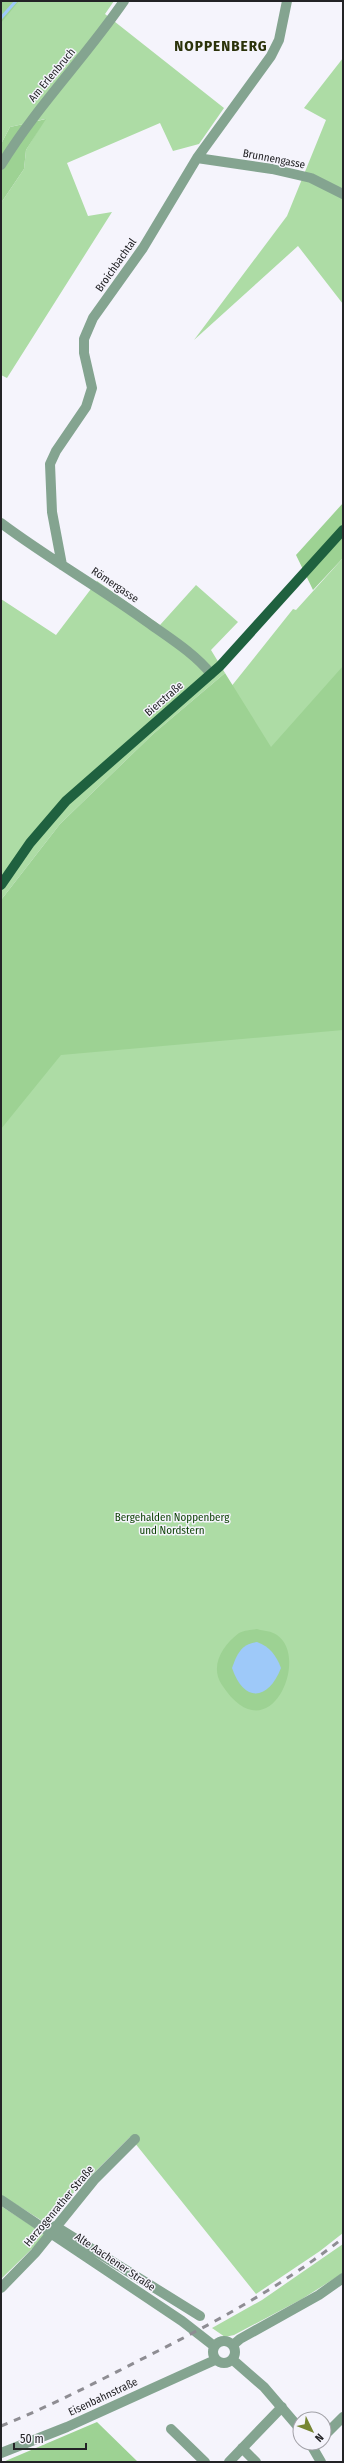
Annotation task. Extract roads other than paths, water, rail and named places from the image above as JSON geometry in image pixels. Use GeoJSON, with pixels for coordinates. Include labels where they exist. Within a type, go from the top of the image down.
{"type":"FeatureCollection","features":[{"type":"Feature","properties":{"kind":"main road","name":"Bierstraße"},"geometry":{"type":"LineString","coordinates":[[1,884],[30,843],[66,801],[211,674],[263,621],[343,530]]}},
{"type":"Feature","properties":{"kind":"street","name":"Am Erlenbruch"},"geometry":{"type":"LineString","coordinates":[[1,165],[42,105],[87,51],[124,1]]}},
{"type":"Feature","properties":{"kind":"street","name":"Broichbachtal"},"geometry":{"type":"LineString","coordinates":[[62,565],[52,512],[50,464],[56,451],[86,407],[92,388],[84,353],[84,338],[93,318],[144,248],[197,158],[271,56],[279,40],[287,1]]}},
{"type":"Feature","properties":{"kind":"street","name":"Brunnengasse"},"geometry":{"type":"LineString","coordinates":[[197,158],[272,169],[311,178],[343,194]]}},
{"type":"Feature","properties":{"kind":"street","name":"Römergasse"},"geometry":{"type":"LineString","coordinates":[[1,523],[47,557],[100,588],[163,632],[204,665],[211,674]]}},
{"type":"Feature","properties":{"kind":"street","name":"Herzogenrather Straße"},"geometry":{"type":"LineString","coordinates":[[1,2288],[35,2253],[94,2180],[135,2139]]}},
{"type":"Feature","properties":{"kind":"street","name":"Alte Aachener Straße"},"geometry":{"type":"LineString","coordinates":[[1,2200],[200,2316]]}},
{"type":"Feature","properties":{"kind":"street","name":"Alte Aachener Straße"},"geometry":{"type":"LineString","coordinates":[[53,2229],[197,2332],[214,2346]]}},
{"type":"Feature","properties":{"kind":"street"},"geometry":{"type":"LineString","coordinates":[[233,2345],[240,2339],[319,2295],[343,2278]]}},
{"type":"Feature","properties":{"kind":"street"},"geometry":{"type":"LineString","coordinates":[[224,2341],[233,2345],[236,2352],[233,2360],[224,2364],[215,2360],[213,2353],[214,2346],[224,2341]]}},
{"type":"Feature","properties":{"kind":"street","name":"Eisenbahnstraße"},"geometry":{"type":"LineString","coordinates":[[1,2453],[60,2430],[215,2360]]}},
{"type":"Feature","properties":{"kind":"street"},"geometry":{"type":"LineString","coordinates":[[233,2360],[292,2420]]}},
{"type":"Feature","properties":{"kind":"street"},"geometry":{"type":"LineString","coordinates":[[229,2462],[282,2408]]}},
{"type":"Feature","properties":{"kind":"street"},"geometry":{"type":"LineString","coordinates":[[332,2428],[343,2417]]}},
{"type":"Feature","properties":{"kind":"street"},"geometry":{"type":"LineString","coordinates":[[171,2429],[205,2462]]}},
{"type":"Feature","properties":{"kind":"street"},"geometry":{"type":"LineString","coordinates":[[242,2448],[256,2462]]}},
{"type":"Feature","properties":{"kind":"street"},"geometry":{"type":"LineString","coordinates":[[316,2451],[321,2462]]}},
{"type":"Feature","properties":{"kind":"water"},"geometry":{"type":"Polygon","coordinates":[[[257,1642],[266,1646],[272,1652],[281,1668],[270,1687],[263,1692],[256,1694],[249,1692],[243,1687],[232,1668],[240,1650],[247,1645],[257,1642]]]}},
{"type":"Feature","properties":{"kind":"waterway"},"geometry":{"type":"LineString","coordinates":[[1,18],[16,1]]}},
{"type":"Feature","properties":{"kind":"railway"},"geometry":{"type":"LineString","coordinates":[[1,2426],[87,2387],[244,2305],[295,2273],[343,2238]]}},
{"type":"Feature","properties":{"kind":"district","name":"NOPPENBERG"},"geometry":{"type":"Point","coordinates":[221,46]}},
{"type":"Feature","properties":{"kind":"park label","name":"Bergehalden Noppenberg und Nordstern"},"geometry":{"type":"Point","coordinates":[172,1523]}}]}
